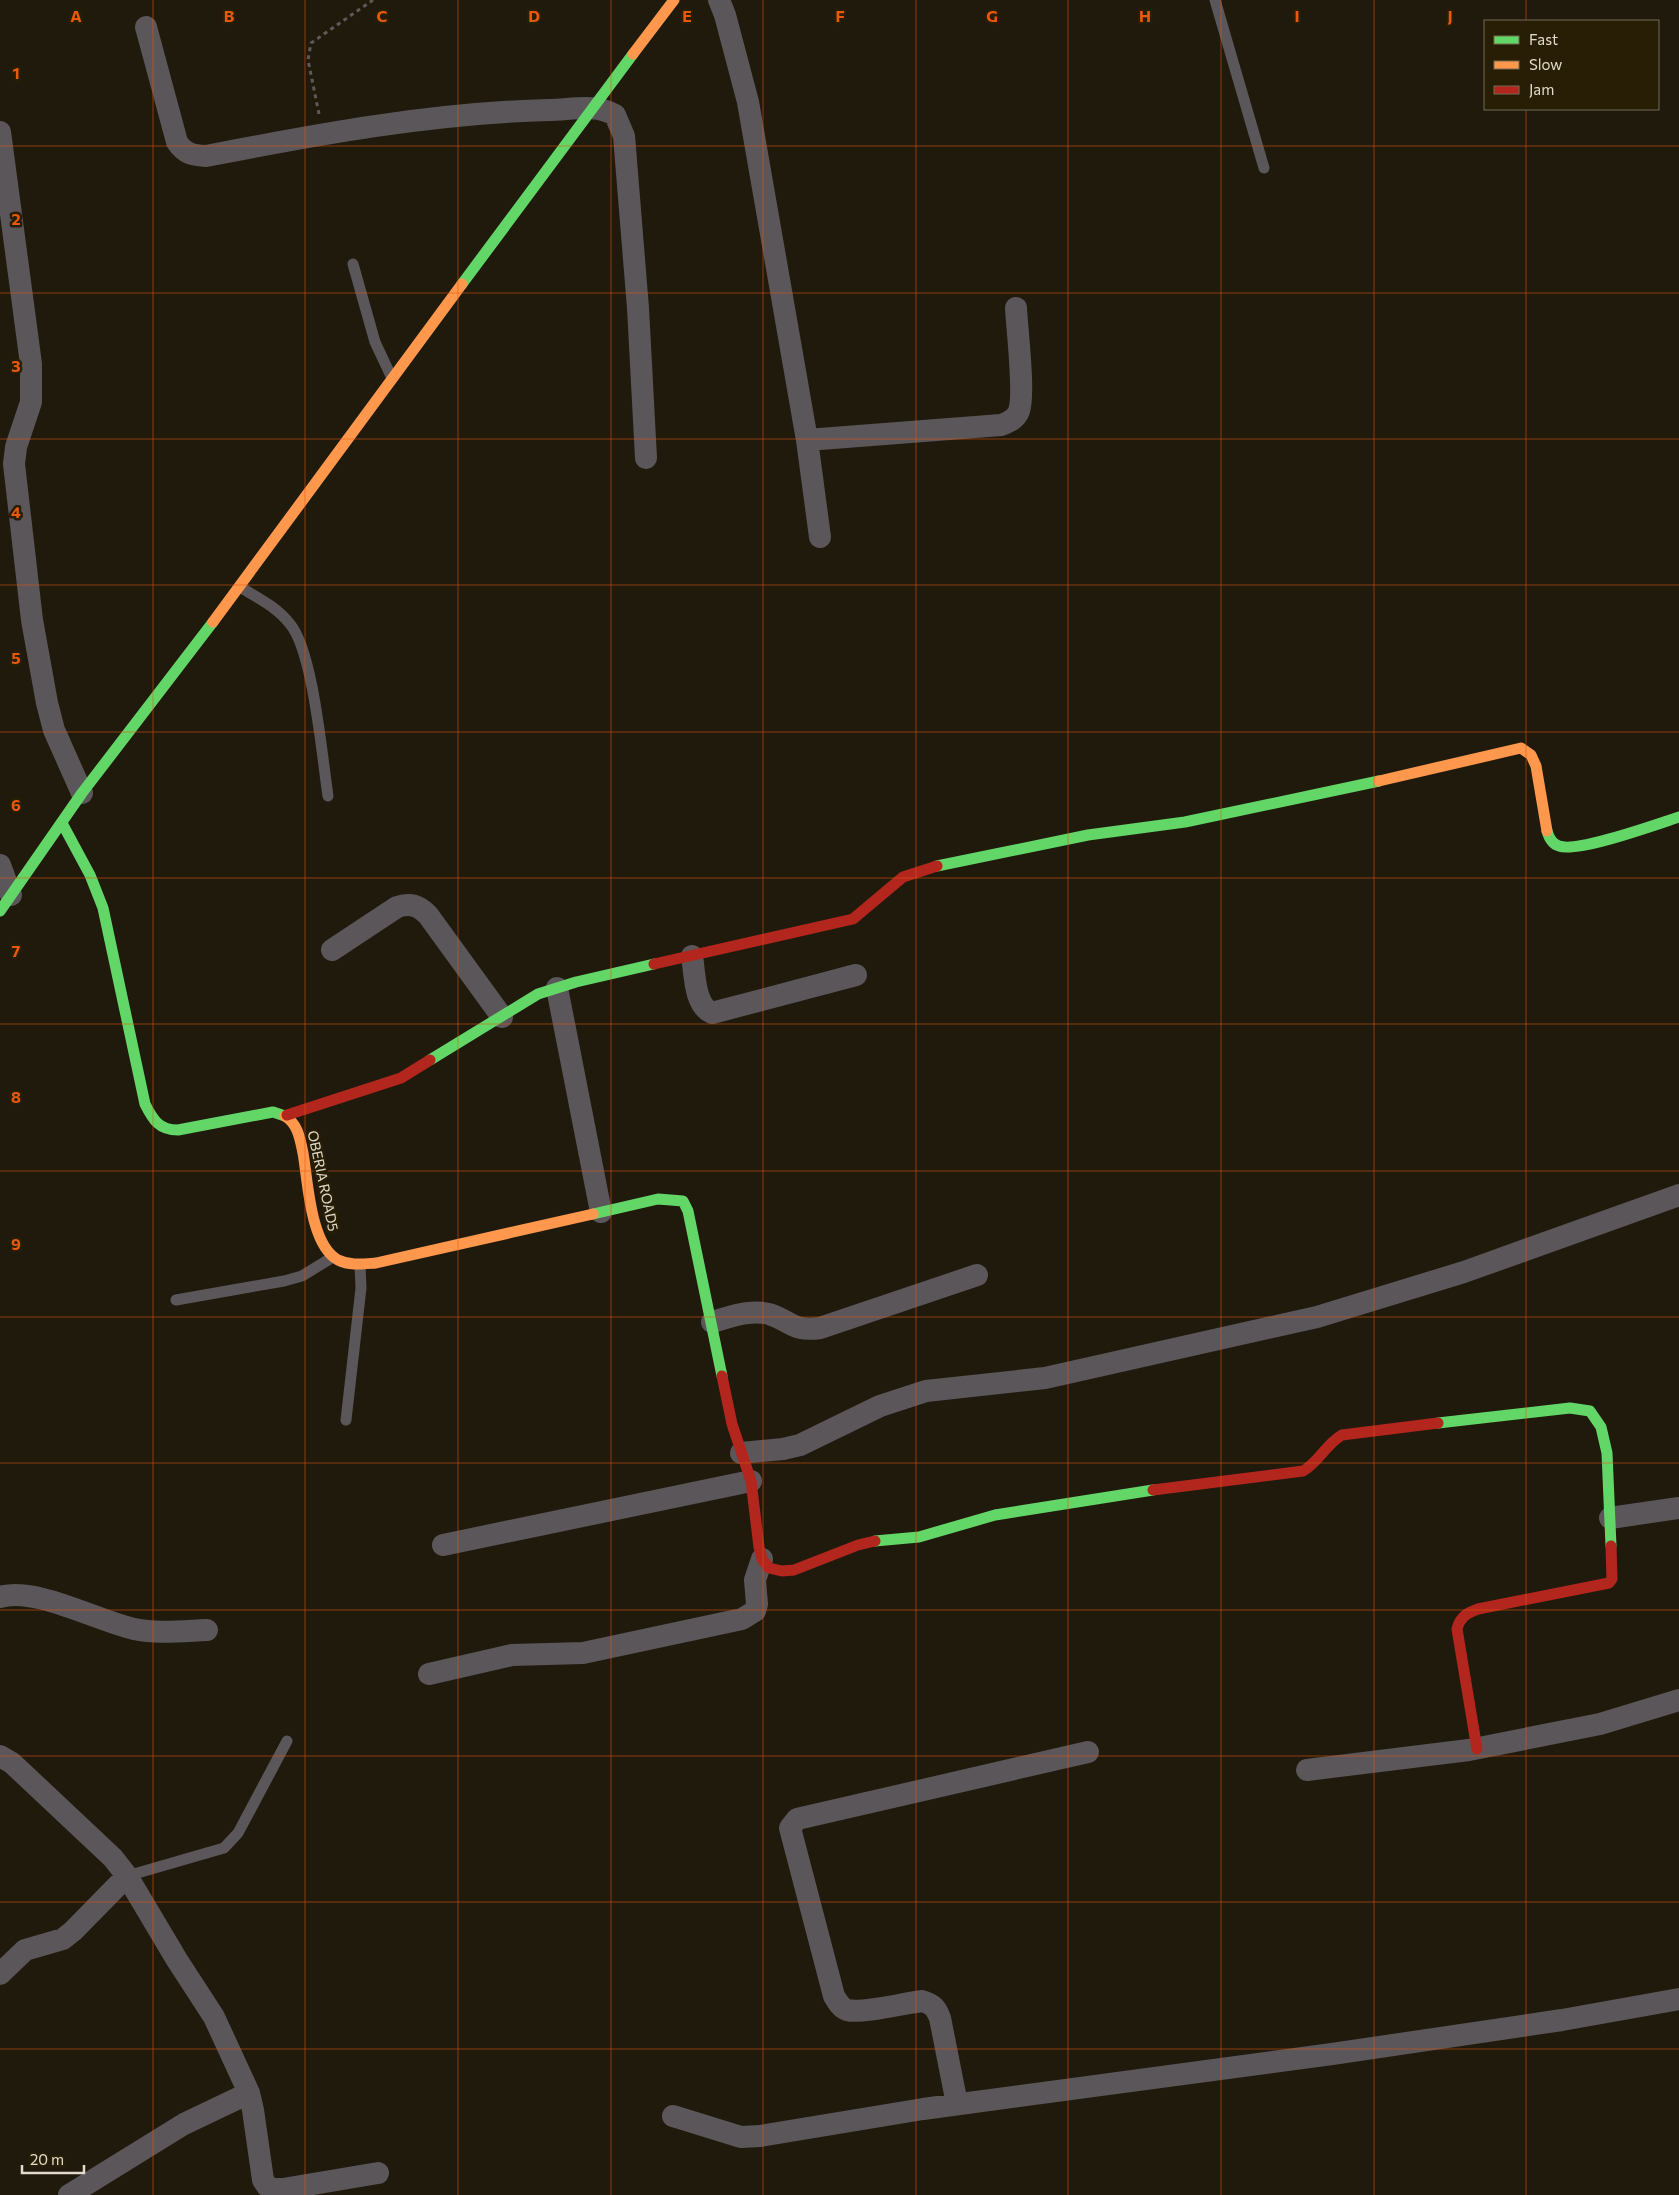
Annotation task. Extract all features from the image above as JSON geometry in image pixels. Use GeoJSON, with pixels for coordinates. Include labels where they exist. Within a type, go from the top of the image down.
{"type":"FeatureCollection","features":[{"type":"Feature","properties":{"kind":"street"},"geometry":{"type":"LineString","coordinates":[[6,903],[82,793],[240,587],[392,377],[591,108],[674,0]]}},
{"type":"Feature","properties":{"kind":"street"},"geometry":{"type":"LineString","coordinates":[[719,0],[725,15],[748,102],[807,440],[820,537]]}},
{"type":"Feature","properties":{"kind":"street"},"geometry":{"type":"LineString","coordinates":[[146,27],[174,133],[183,152],[206,156],[324,134],[493,112],[591,108],[616,115],[624,136],[637,298],[646,458]]}},
{"type":"Feature","properties":{"kind":"street"},"geometry":{"type":"LineString","coordinates":[[0,133],[5,208],[32,387],[31,402],[16,447],[14,464],[25,562],[38,661],[47,703],[54,730],[82,793]]}},
{"type":"Feature","properties":{"kind":"street"},"geometry":{"type":"LineString","coordinates":[[807,440],[1001,425],[1012,420],[1019,410],[1020,395],[1016,308]]}},
{"type":"Feature","properties":{"kind":"street"},"geometry":{"type":"LineString","coordinates":[[62,823],[90,875],[103,908],[145,1104],[154,1123],[167,1130],[178,1130],[273,1112],[286,1115],[401,1078],[538,994],[853,918],[903,876],[932,867],[1088,835],[1185,822],[1412,774],[1509,749],[1522,748],[1531,755],[1536,766],[1548,835],[1552,843],[1560,847],[1582,844],[1679,817]]}},
{"type":"Feature","properties":{"kind":"street"},"geometry":{"type":"LineString","coordinates":[[0,865],[6,903]]}},
{"type":"Feature","properties":{"kind":"street"},"geometry":{"type":"LineString","coordinates":[[332,950],[396,907],[408,904],[420,907],[428,915],[502,1017]]}},
{"type":"Feature","properties":{"kind":"street"},"geometry":{"type":"LineString","coordinates":[[692,956],[700,1002],[705,1010],[712,1013],[856,975]]}},
{"type":"Feature","properties":{"kind":"street"},"geometry":{"type":"LineString","coordinates":[[557,988],[601,1212]]}},
{"type":"Feature","properties":{"kind":"street","name":"OBERIA ROAD5"},"geometry":{"type":"LineString","coordinates":[[286,1115],[296,1126],[300,1139],[316,1232],[322,1247],[332,1257]]}},
{"type":"Feature","properties":{"kind":"street"},"geometry":{"type":"LineString","coordinates":[[741,1453],[783,1449],[800,1445],[880,1406],[926,1391],[1053,1377],[1318,1317],[1464,1272],[1679,1195]]}},
{"type":"Feature","properties":{"kind":"street"},"geometry":{"type":"LineString","coordinates":[[332,1257],[345,1264],[360,1265],[658,1198],[683,1201],[688,1211],[705,1285],[728,1407],[751,1481],[762,1559],[755,1580],[757,1604],[755,1611],[742,1619],[584,1653],[520,1654],[429,1674]]}},
{"type":"Feature","properties":{"kind":"street"},"geometry":{"type":"LineString","coordinates":[[712,1322],[757,1312],[769,1314],[797,1328],[807,1330],[820,1328],[977,1275]]}},
{"type":"Feature","properties":{"kind":"street"},"geometry":{"type":"LineString","coordinates":[[762,1559],[769,1568],[782,1571],[794,1570],[858,1545],[876,1541],[919,1537],[994,1515],[1145,1491],[1303,1471],[1312,1467],[1334,1439],[1342,1436],[1570,1408],[1590,1411],[1602,1427],[1607,1453],[1613,1570],[1610,1583],[1478,1609],[1465,1614],[1459,1620],[1457,1629],[1477,1749]]}},
{"type":"Feature","properties":{"kind":"street"},"geometry":{"type":"LineString","coordinates":[[443,1545],[751,1481]]}},
{"type":"Feature","properties":{"kind":"street"},"geometry":{"type":"LineString","coordinates":[[1610,1518],[1679,1508]]}},
{"type":"Feature","properties":{"kind":"street"},"geometry":{"type":"LineString","coordinates":[[0,1597],[27,1595],[135,1629],[163,1631],[207,1630]]}},
{"type":"Feature","properties":{"kind":"street"},"geometry":{"type":"LineString","coordinates":[[1307,1770],[1477,1749],[1600,1724],[1679,1700]]}},
{"type":"Feature","properties":{"kind":"street"},"geometry":{"type":"LineString","coordinates":[[957,2104],[940,2018],[937,2010],[931,2003],[922,2001],[847,2010],[840,2005],[834,1996],[790,1828],[797,1819],[1088,1752]]}},
{"type":"Feature","properties":{"kind":"street"},"geometry":{"type":"LineString","coordinates":[[0,1756],[12,1763],[36,1785],[113,1858],[127,1876],[177,1960],[214,2017],[249,2092],[261,2173],[266,2186],[274,2189],[283,2189],[378,2173]]}},
{"type":"Feature","properties":{"kind":"street"},"geometry":{"type":"LineString","coordinates":[[0,1974],[25,1950],[63,1939],[73,1932],[127,1876]]}},
{"type":"Feature","properties":{"kind":"street"},"geometry":{"type":"LineString","coordinates":[[674,2116],[741,2137],[760,2136],[957,2104],[1332,2054],[1562,2020],[1679,1999]]}},
{"type":"Feature","properties":{"kind":"street"},"geometry":{"type":"LineString","coordinates":[[69,2195],[184,2124],[249,2092]]}},
{"type":"Feature","properties":{"kind":"lane"},"geometry":{"type":"LineString","coordinates":[[1215,0],[1264,168]]}},
{"type":"Feature","properties":{"kind":"lane"},"geometry":{"type":"LineString","coordinates":[[353,264],[375,342],[392,377]]}},
{"type":"Feature","properties":{"kind":"lane"},"geometry":{"type":"LineString","coordinates":[[240,587],[275,609],[298,636],[307,668],[328,796]]}},
{"type":"Feature","properties":{"kind":"lane"},"geometry":{"type":"LineString","coordinates":[[176,1300],[284,1282],[302,1276],[332,1257]]}},
{"type":"Feature","properties":{"kind":"lane"},"geometry":{"type":"LineString","coordinates":[[346,1420],[360,1304],[360,1265]]}},
{"type":"Feature","properties":{"kind":"lane"},"geometry":{"type":"LineString","coordinates":[[127,1876],[224,1848],[238,1832],[287,1741]]}},
{"type":"Feature","properties":{"kind":"path"},"geometry":{"type":"LineString","coordinates":[[324,134],[308,60],[308,51],[318,37],[373,0]]}},
{"type":"Feature","properties":{"kind":"traffic: fast"},"geometry":{"type":"LineString","coordinates":[[462,284],[633,54]]}},
{"type":"Feature","properties":{"kind":"traffic: fast"},"geometry":{"type":"LineString","coordinates":[[0,911],[82,793],[213,622]]}},
{"type":"Feature","properties":{"kind":"traffic: fast"},"geometry":{"type":"LineString","coordinates":[[937,866],[1088,835],[1185,822],[1379,781]]}},
{"type":"Feature","properties":{"kind":"traffic: fast"},"geometry":{"type":"LineString","coordinates":[[1547,831],[1554,844],[1569,847],[1600,842],[1679,817]]}},
{"type":"Feature","properties":{"kind":"traffic: fast"},"geometry":{"type":"LineString","coordinates":[[62,823],[90,875],[103,908],[145,1104],[157,1123],[171,1130],[178,1130],[273,1112],[285,1116]]}},
{"type":"Feature","properties":{"kind":"traffic: fast"},"geometry":{"type":"LineString","coordinates":[[430,1060],[538,994],[576,982],[654,964]]}},
{"type":"Feature","properties":{"kind":"traffic: fast"},"geometry":{"type":"LineString","coordinates":[[593,1214],[658,1199],[683,1201],[688,1211],[722,1376]]}},
{"type":"Feature","properties":{"kind":"traffic: fast"},"geometry":{"type":"LineString","coordinates":[[1438,1423],[1570,1408],[1590,1411],[1601,1427],[1607,1453],[1611,1546]]}},
{"type":"Feature","properties":{"kind":"traffic: fast"},"geometry":{"type":"LineString","coordinates":[[875,1541],[919,1537],[995,1515],[1153,1490]]}},
{"type":"Feature","properties":{"kind":"traffic: slow"},"geometry":{"type":"LineString","coordinates":[[633,54],[674,0]]}},
{"type":"Feature","properties":{"kind":"traffic: slow"},"geometry":{"type":"LineString","coordinates":[[213,622],[462,284]]}},
{"type":"Feature","properties":{"kind":"traffic: slow"},"geometry":{"type":"LineString","coordinates":[[1379,781],[1521,748],[1531,755],[1536,766],[1547,831]]}},
{"type":"Feature","properties":{"kind":"traffic: slow"},"geometry":{"type":"LineString","coordinates":[[285,1116],[293,1123],[299,1137],[312,1211],[321,1241],[329,1252],[343,1262],[357,1264],[376,1263],[593,1214]]}},
{"type":"Feature","properties":{"kind":"traffic: jam"},"geometry":{"type":"LineString","coordinates":[[654,964],[853,919],[903,877],[937,866]]}},
{"type":"Feature","properties":{"kind":"traffic: jam"},"geometry":{"type":"LineString","coordinates":[[287,1115],[401,1078],[430,1060]]}},
{"type":"Feature","properties":{"kind":"traffic: jam"},"geometry":{"type":"LineString","coordinates":[[722,1376],[732,1424],[751,1481],[759,1547],[762,1559],[769,1568],[782,1571],[794,1570],[858,1545],[875,1541]]}},
{"type":"Feature","properties":{"kind":"traffic: jam"},"geometry":{"type":"LineString","coordinates":[[1153,1490],[1303,1471],[1314,1463],[1331,1443],[1342,1435],[1438,1423]]}},
{"type":"Feature","properties":{"kind":"traffic: jam"},"geometry":{"type":"LineString","coordinates":[[1477,1749],[1457,1629],[1460,1621],[1467,1614],[1478,1609],[1609,1583],[1612,1579],[1611,1546]]}}]}
